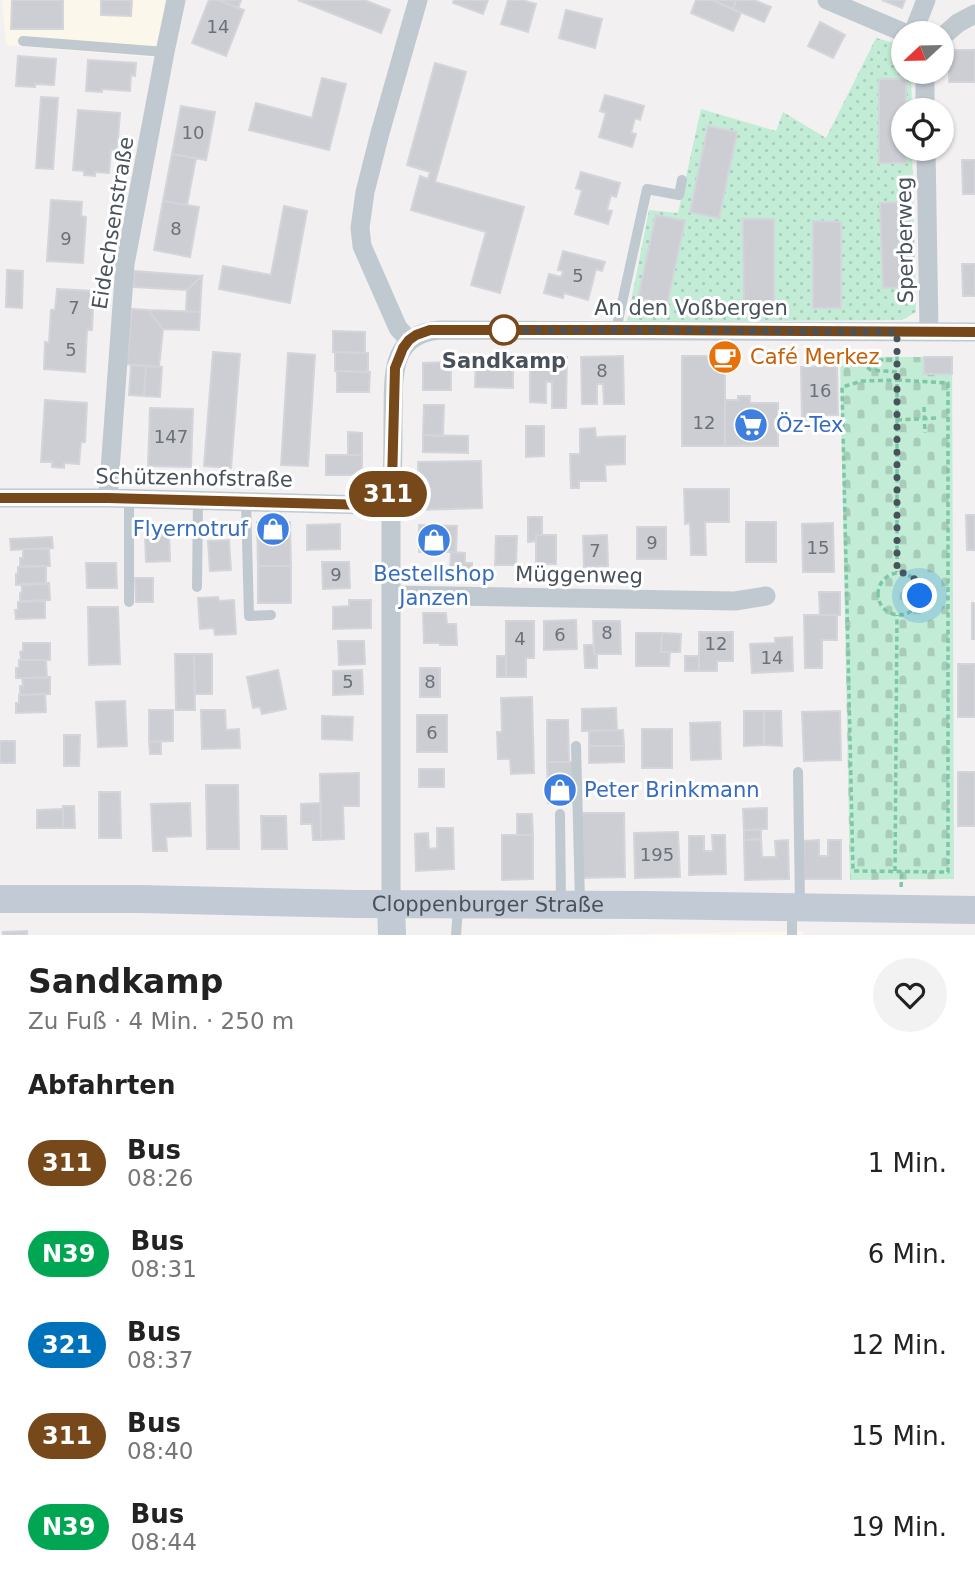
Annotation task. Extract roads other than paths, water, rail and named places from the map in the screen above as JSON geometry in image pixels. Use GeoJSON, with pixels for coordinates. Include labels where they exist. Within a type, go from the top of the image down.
{"type":"FeatureCollection","features":[{"type":"Feature","properties":{"kind":"main road","name":"Cloppenburger Straße"},"geometry":{"type":"LineString","coordinates":[[0,899],[645,905],[795,917],[975,911]]}},
{"type":"Feature","properties":{"kind":"main road"},"geometry":{"type":"LineString","coordinates":[[391,904],[391,935]]}},
{"type":"Feature","properties":{"kind":"street","name":"Eidechsenstraße"},"geometry":{"type":"LineString","coordinates":[[108,498],[125,264],[176,0]]}},
{"type":"Feature","properties":{"kind":"street"},"geometry":{"type":"LineString","coordinates":[[391,904],[391,519],[384,498],[392,483],[395,368],[409,340],[398,328],[372,269],[362,246],[360,228],[365,192],[380,133],[418,0]]}},
{"type":"Feature","properties":{"kind":"street"},"geometry":{"type":"LineString","coordinates":[[827,0],[891,27]]}},
{"type":"Feature","properties":{"kind":"street"},"geometry":{"type":"LineString","coordinates":[[917,21],[926,0]]}},
{"type":"Feature","properties":{"kind":"street"},"geometry":{"type":"LineString","coordinates":[[954,26],[975,14]]}},
{"type":"Feature","properties":{"kind":"street","name":"Sperberweg"},"geometry":{"type":"LineString","coordinates":[[926,161],[929,331]]}},
{"type":"Feature","properties":{"kind":"street","name":"An den Voßbergen"},"geometry":{"type":"LineString","coordinates":[[409,340],[422,332],[440,330],[975,332]]}},
{"type":"Feature","properties":{"kind":"street","name":"Schützenhofstraße"},"geometry":{"type":"LineString","coordinates":[[0,498],[368,505],[384,498]]}},
{"type":"Feature","properties":{"kind":"street","name":"Müggenweg"},"geometry":{"type":"LineString","coordinates":[[391,595],[735,601],[766,596]]}},
{"type":"Feature","properties":{"kind":"lane"},"geometry":{"type":"LineString","coordinates":[[23,41],[165,52]]}},
{"type":"Feature","properties":{"kind":"lane"},"geometry":{"type":"LineString","coordinates":[[616,330],[647,189],[679,195],[682,180]]}},
{"type":"Feature","properties":{"kind":"lane"},"geometry":{"type":"LineString","coordinates":[[129,499],[129,603]]}},
{"type":"Feature","properties":{"kind":"lane"},"geometry":{"type":"LineString","coordinates":[[197,587],[198,500]]}},
{"type":"Feature","properties":{"kind":"lane"},"geometry":{"type":"LineString","coordinates":[[246,502],[249,616],[271,615]]}},
{"type":"Feature","properties":{"kind":"lane"},"geometry":{"type":"LineString","coordinates":[[570,905],[576,746]]}},
{"type":"Feature","properties":{"kind":"lane"},"geometry":{"type":"LineString","coordinates":[[795,917],[798,772]]}},
{"type":"Feature","properties":{"kind":"lane"},"geometry":{"type":"LineString","coordinates":[[559,814],[570,905]]}},
{"type":"Feature","properties":{"kind":"lane"},"geometry":{"type":"LineString","coordinates":[[456,935],[458,904]]}},
{"type":"Feature","properties":{"kind":"place","name":"Sandkamp"},"geometry":{"type":"Point","coordinates":[504,330]}},
{"type":"Feature","properties":{"kind":"place","name":"Café Merkez"},"geometry":{"type":"Point","coordinates":[725,357]}},
{"type":"Feature","properties":{"kind":"place","name":"Öz-Tex"},"geometry":{"type":"Point","coordinates":[751,425]}},
{"type":"Feature","properties":{"kind":"place","name":"Flyernotruf"},"geometry":{"type":"Point","coordinates":[273,529]}},
{"type":"Feature","properties":{"kind":"place","name":"Bestellshop Janzen"},"geometry":{"type":"Point","coordinates":[434,540]}},
{"type":"Feature","properties":{"kind":"place","name":"Peter Brinkmann"},"geometry":{"type":"Point","coordinates":[560,790]}}]}
